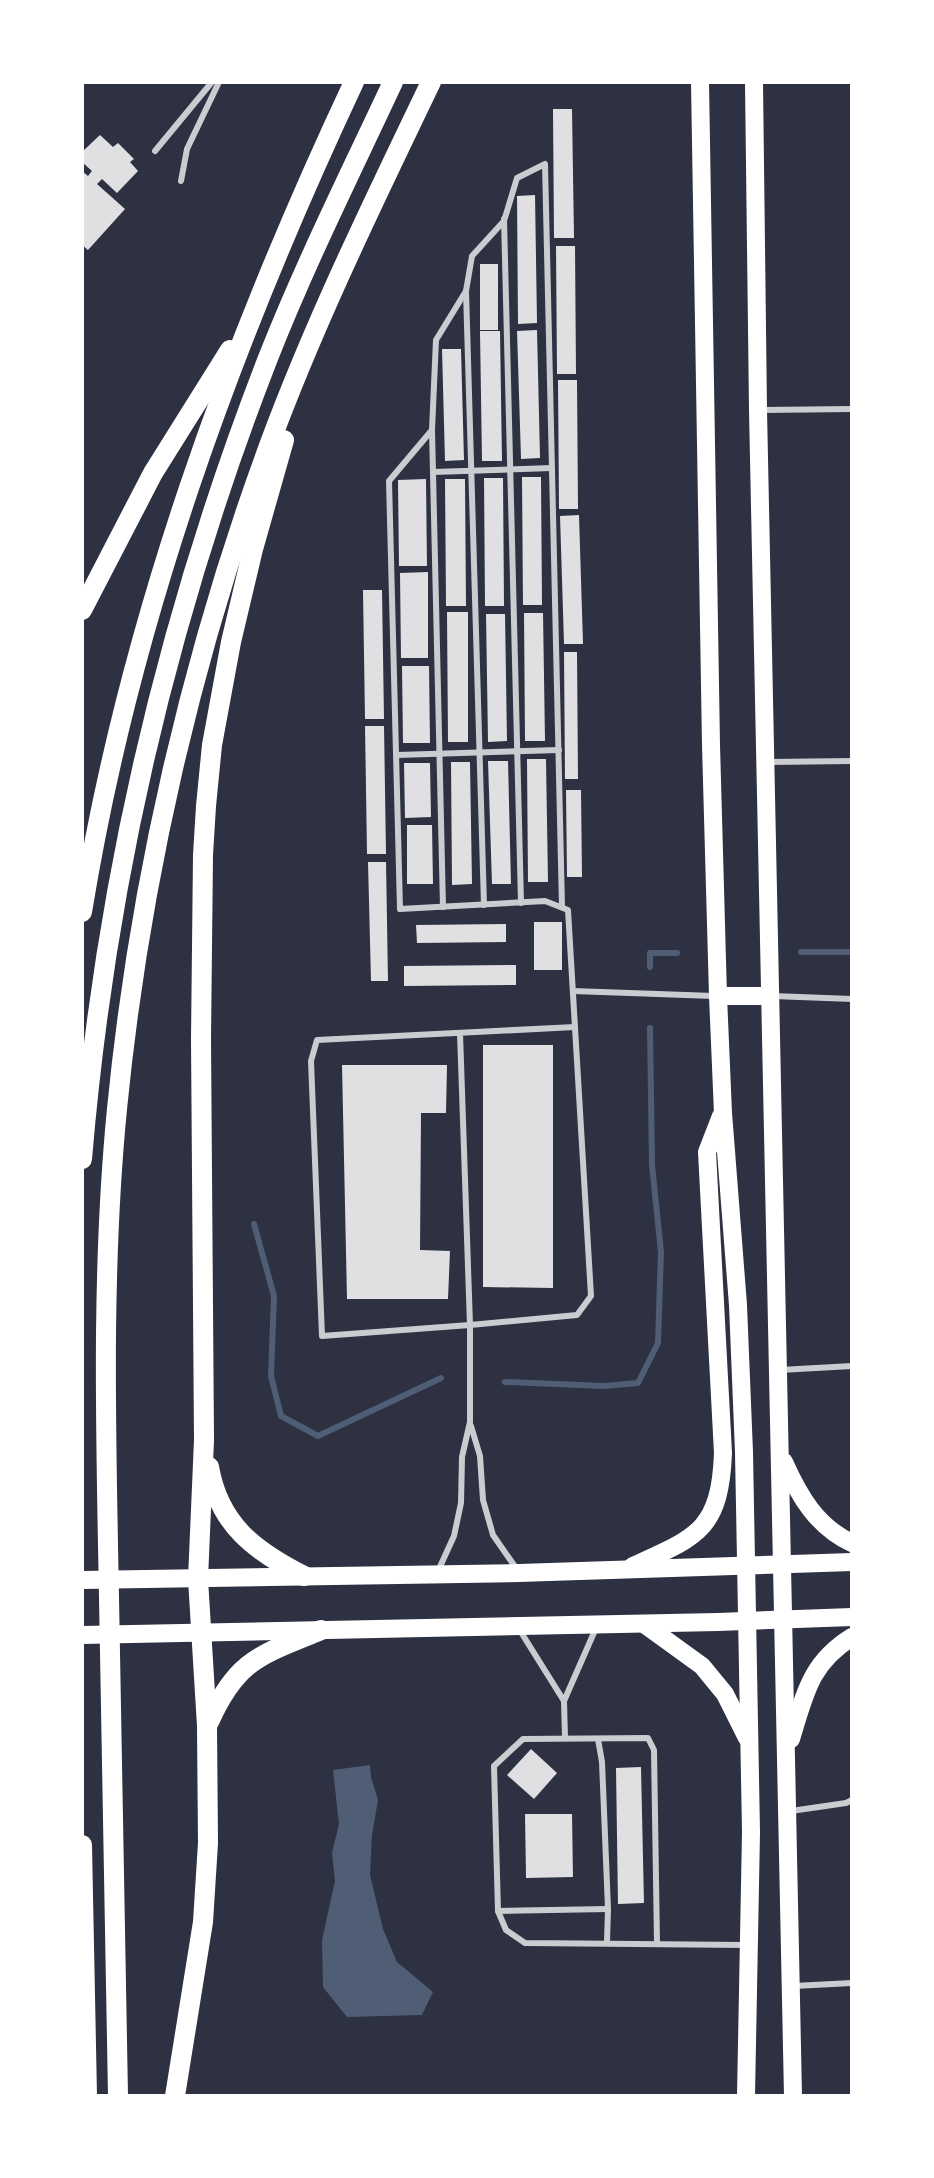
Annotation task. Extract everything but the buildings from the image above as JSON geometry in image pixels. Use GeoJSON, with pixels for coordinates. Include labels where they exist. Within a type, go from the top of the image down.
{"type":"FeatureCollection","features":[{"type":"Feature","properties":{"kind":"highway"},"geometry":{"type":"LineString","coordinates":[[82,912],[101,807],[139,654],[194,472],[250,320],[308,181],[354,82]]}},
{"type":"Feature","properties":{"kind":"highway"},"geometry":{"type":"LineString","coordinates":[[82,1159],[97,1016],[125,845],[179,620],[226,472],[268,360],[307,265],[393,82]]}},
{"type":"Feature","properties":{"kind":"highway"},"geometry":{"type":"LineString","coordinates":[[118,2096],[104,1370],[108,1225],[117,1106],[132,985],[149,887],[187,714],[226,573],[269,445],[313,335],[431,82]]}},
{"type":"Feature","properties":{"kind":"highway"},"geometry":{"type":"LineString","coordinates":[[82,610],[153,473],[250,320]]}},
{"type":"Feature","properties":{"kind":"highway"},"geometry":{"type":"LineString","coordinates":[[175,2096],[205,1899],[208,1843],[207,1726],[198,1579],[204,1440],[201,1039],[206,806],[212,745],[231,642],[253,549],[313,335]]}},
{"type":"Feature","properties":{"kind":"highway"},"geometry":{"type":"LineString","coordinates":[[204,1440],[213,1484],[229,1520],[262,1552],[304,1576]]}},
{"type":"Feature","properties":{"kind":"highway"},"geometry":{"type":"LineString","coordinates":[[207,1726],[219,1700],[239,1672],[259,1657],[321,1630]]}},
{"type":"Feature","properties":{"kind":"highway"},"geometry":{"type":"LineString","coordinates":[[82,1845],[87,2096]]}},
{"type":"Feature","properties":{"kind":"main road"},"geometry":{"type":"LineString","coordinates":[[700,82],[718,996],[742,1383],[747,1567],[750,1743],[746,2096]]}},
{"type":"Feature","properties":{"kind":"main road"},"geometry":{"type":"LineString","coordinates":[[754,82],[793,2096]]}},
{"type":"Feature","properties":{"kind":"main road"},"geometry":{"type":"LineString","coordinates":[[718,996],[770,996]]}},
{"type":"Feature","properties":{"kind":"main road"},"geometry":{"type":"LineString","coordinates":[[627,1569],[679,1545],[705,1525],[721,1483],[723,1453],[707,1152],[723,1110]]}},
{"type":"Feature","properties":{"kind":"main road"},"geometry":{"type":"LineString","coordinates":[[780,1453],[796,1490],[813,1516],[852,1543]]}},
{"type":"Feature","properties":{"kind":"main road"},"geometry":{"type":"LineString","coordinates":[[82,1580],[519,1573],[852,1562]]}},
{"type":"Feature","properties":{"kind":"main road"},"geometry":{"type":"LineString","coordinates":[[82,1635],[852,1617]]}},
{"type":"Feature","properties":{"kind":"main road"},"geometry":{"type":"LineString","coordinates":[[644,1624],[702,1666],[725,1694],[750,1743]]}},
{"type":"Feature","properties":{"kind":"main road"},"geometry":{"type":"LineString","coordinates":[[786,1753],[816,1669],[827,1655],[852,1637]]}},
{"type":"Feature","properties":{"kind":"lane"},"geometry":{"type":"LineString","coordinates":[[155,151],[212,82]]}},
{"type":"Feature","properties":{"kind":"lane"},"geometry":{"type":"LineString","coordinates":[[181,181],[187,149],[219,82]]}},
{"type":"Feature","properties":{"kind":"lane"},"geometry":{"type":"LineString","coordinates":[[521,903],[504,219],[517,178],[545,164],[562,907]]}},
{"type":"Feature","properties":{"kind":"lane"},"geometry":{"type":"LineString","coordinates":[[484,905],[466,291],[472,256],[504,219]]}},
{"type":"Feature","properties":{"kind":"lane"},"geometry":{"type":"LineString","coordinates":[[443,907],[432,430],[436,340],[466,291]]}},
{"type":"Feature","properties":{"kind":"lane"},"geometry":{"type":"LineString","coordinates":[[758,410],[852,409]]}},
{"type":"Feature","properties":{"kind":"lane"},"geometry":{"type":"LineString","coordinates":[[432,430],[389,481],[400,909],[545,901],[568,910],[573,991],[591,1296],[577,1315],[322,1336],[311,1061],[317,1040],[575,1027]]}},
{"type":"Feature","properties":{"kind":"lane"},"geometry":{"type":"LineString","coordinates":[[433,472],[552,468]]}},
{"type":"Feature","properties":{"kind":"lane"},"geometry":{"type":"LineString","coordinates":[[397,755],[559,750]]}},
{"type":"Feature","properties":{"kind":"lane"},"geometry":{"type":"LineString","coordinates":[[765,762],[852,761]]}},
{"type":"Feature","properties":{"kind":"lane"},"geometry":{"type":"LineString","coordinates":[[573,991],[718,996]]}},
{"type":"Feature","properties":{"kind":"lane"},"geometry":{"type":"LineString","coordinates":[[770,996],[852,999]]}},
{"type":"Feature","properties":{"kind":"lane"},"geometry":{"type":"LineString","coordinates":[[437,1574],[452,1541],[461,1503],[462,1457],[470,1422],[470,1325],[460,1033]]}},
{"type":"Feature","properties":{"kind":"lane"},"geometry":{"type":"LineString","coordinates":[[778,1370],[852,1366]]}},
{"type":"Feature","properties":{"kind":"lane"},"geometry":{"type":"LineString","coordinates":[[470,1422],[480,1456],[483,1500],[493,1535],[519,1573]]}},
{"type":"Feature","properties":{"kind":"lane"},"geometry":{"type":"LineString","coordinates":[[565,1738],[564,1701],[598,1625]]}},
{"type":"Feature","properties":{"kind":"lane"},"geometry":{"type":"LineString","coordinates":[[517,1626],[564,1701]]}},
{"type":"Feature","properties":{"kind":"lane"},"geometry":{"type":"LineString","coordinates":[[657,1943],[654,1750],[648,1738],[523,1739],[494,1766],[498,1911],[506,1930],[525,1943],[748,1945]]}},
{"type":"Feature","properties":{"kind":"lane"},"geometry":{"type":"LineString","coordinates":[[598,1739],[602,1762],[607,1942]]}},
{"type":"Feature","properties":{"kind":"lane"},"geometry":{"type":"LineString","coordinates":[[787,1812],[852,1800]]}},
{"type":"Feature","properties":{"kind":"lane"},"geometry":{"type":"LineString","coordinates":[[498,1911],[608,1909]]}},
{"type":"Feature","properties":{"kind":"lane"},"geometry":{"type":"LineString","coordinates":[[791,1986],[852,1983]]}},
{"type":"Feature","properties":{"kind":"water"},"geometry":{"type":"Polygon","coordinates":[[[370,1765],[378,1800],[370,1875],[383,1929],[397,1962],[433,1992],[422,2015],[347,2017],[323,1987],[322,1940],[335,1881],[332,1853],[339,1824],[333,1770],[370,1765]]]}},
{"type":"Feature","properties":{"kind":"waterway"},"geometry":{"type":"LineString","coordinates":[[801,952],[852,952]]}},
{"type":"Feature","properties":{"kind":"waterway"},"geometry":{"type":"LineString","coordinates":[[650,967],[650,953],[677,953]]}},
{"type":"Feature","properties":{"kind":"waterway"},"geometry":{"type":"LineString","coordinates":[[505,1382],[604,1386],[638,1383],[658,1343],[661,1252],[652,1165],[650,1028]]}},
{"type":"Feature","properties":{"kind":"waterway"},"geometry":{"type":"LineString","coordinates":[[254,1224],[274,1296],[271,1376],[281,1416],[318,1436],[441,1378]]}}]}
